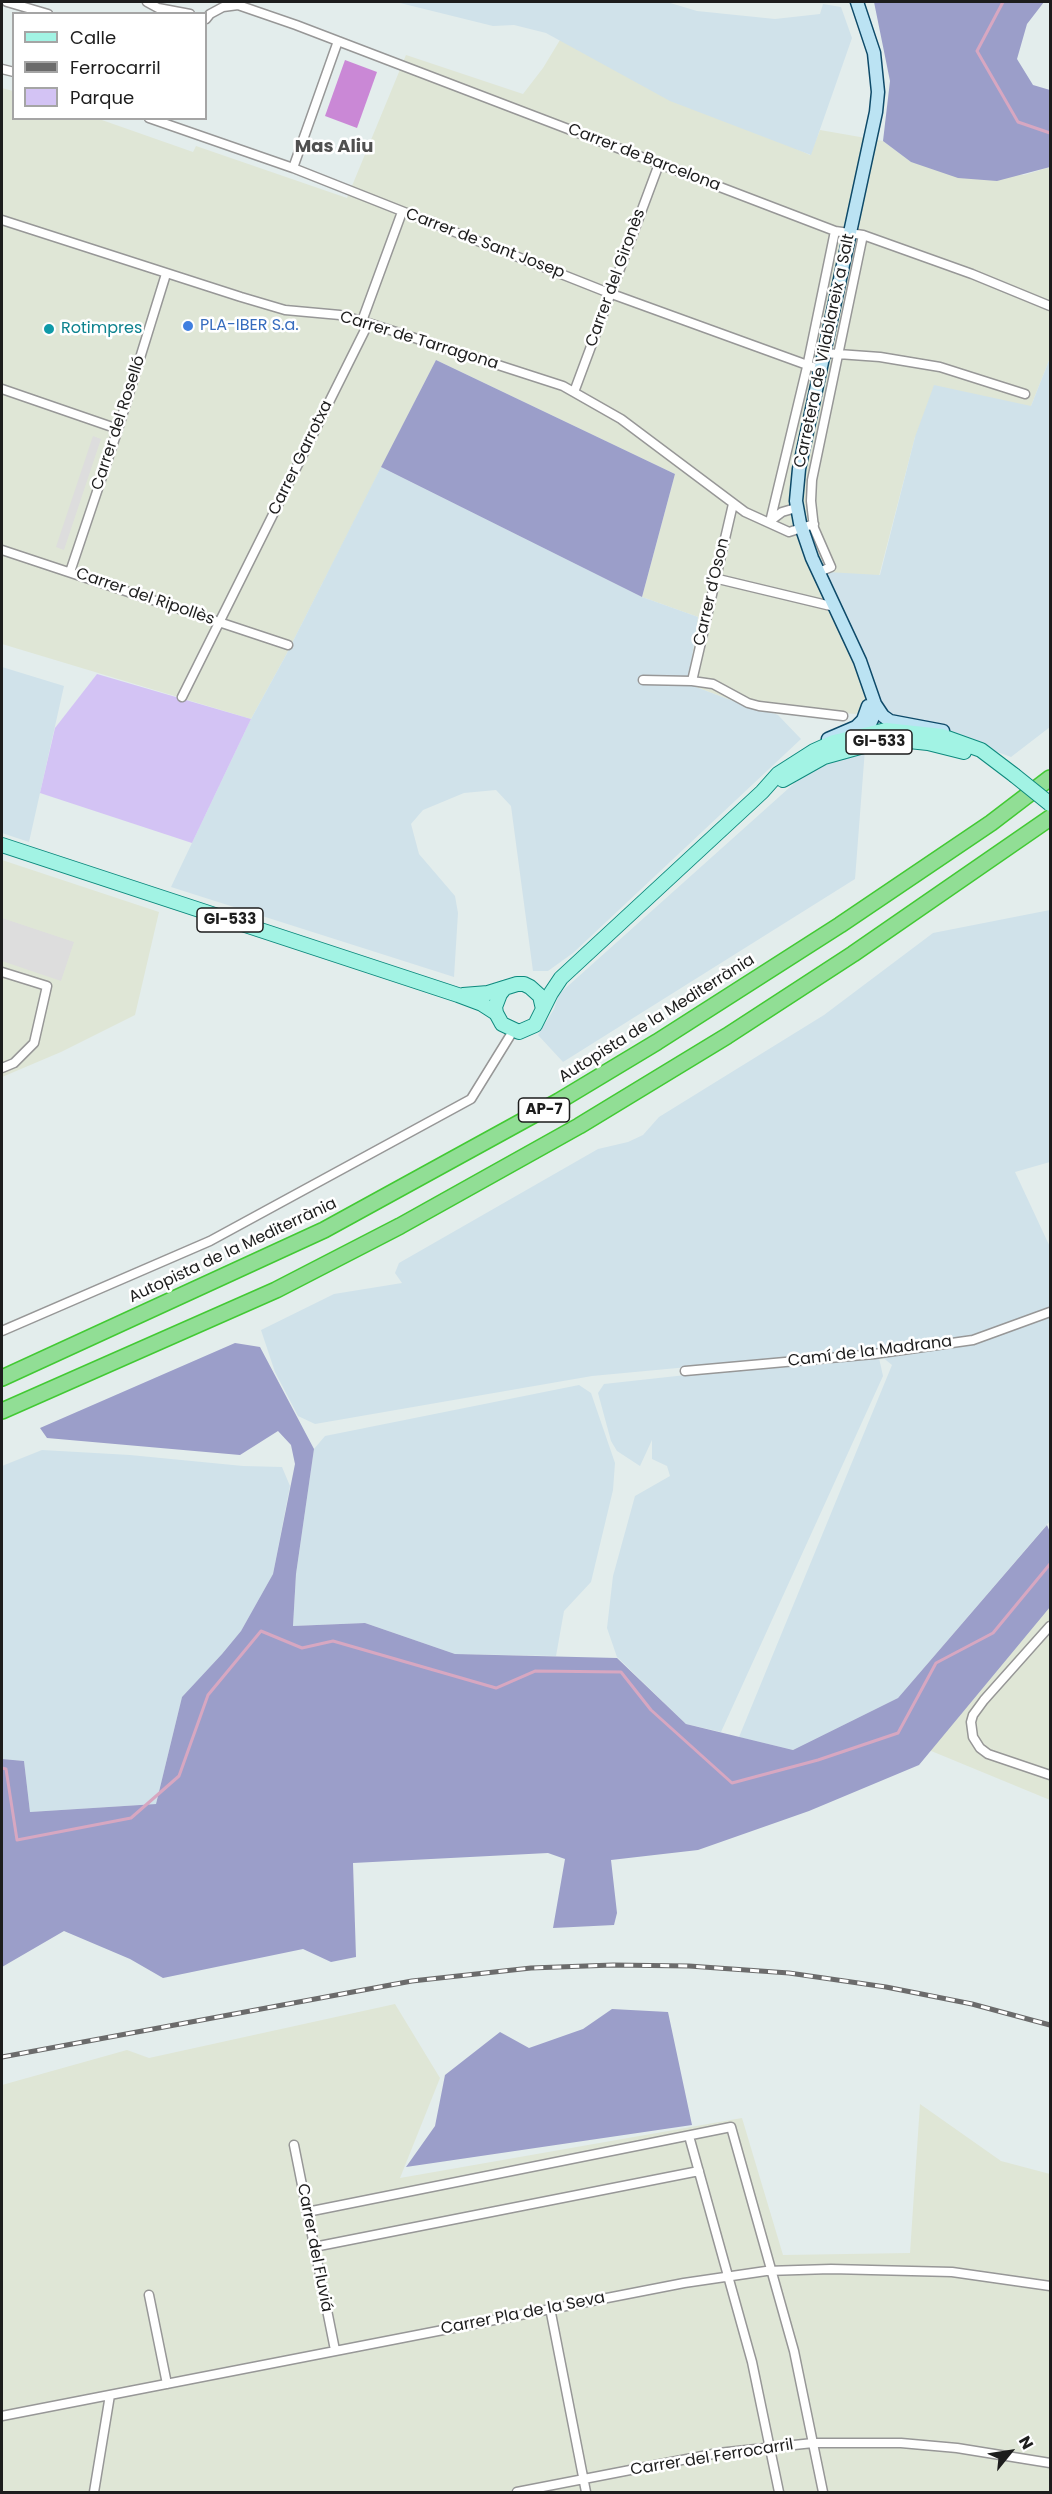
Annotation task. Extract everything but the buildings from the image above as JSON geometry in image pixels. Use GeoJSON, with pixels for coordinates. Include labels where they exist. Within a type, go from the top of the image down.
{"type":"FeatureCollection","features":[{"type":"Feature","properties":{"kind":"highway","name":"Autopista de la Mediterrània"},"geometry":{"type":"LineString","coordinates":[[2,1378],[324,1230],[559,1101],[840,925],[982,829],[1050,778]]}},
{"type":"Feature","properties":{"kind":"highway","name":"AP-7"},"geometry":{"type":"LineString","coordinates":[[2,1411],[276,1290],[400,1227],[579,1126],[819,977],[936,899],[1050,818]]}},
{"type":"Feature","properties":{"kind":"main road","name":"GI-533"},"geometry":{"type":"LineString","coordinates":[[2,845],[458,995],[482,1004],[496,1013],[502,1024],[513,1031],[525,1031],[536,1025],[561,978],[762,792],[778,774],[834,742],[886,730],[922,732],[942,736],[981,750],[1050,804]]}},
{"type":"Feature","properties":{"kind":"main road","name":"GI-533"},"geometry":{"type":"LineString","coordinates":[[762,792],[807,766],[861,745],[909,741],[956,749],[1008,770]]}},
{"type":"Feature","properties":{"kind":"main road","name":"GI-533"},"geometry":{"type":"LineString","coordinates":[[458,995],[488,993],[517,984],[530,987],[561,978]]}},
{"type":"Feature","properties":{"kind":"main road"},"geometry":{"type":"LineString","coordinates":[[530,987],[540,996],[543,1009]]}},
{"type":"Feature","properties":{"kind":"main road"},"geometry":{"type":"LineString","coordinates":[[496,1013],[496,1000],[504,989]]}},
{"type":"Feature","properties":{"kind":"street"},"geometry":{"type":"LineString","coordinates":[[7,2],[41,12]]}},
{"type":"Feature","properties":{"kind":"street"},"geometry":{"type":"LineString","coordinates":[[147,2],[158,8],[179,12]]}},
{"type":"Feature","properties":{"kind":"street","name":"Carretera de Vilablareix a Salt"},"geometry":{"type":"LineString","coordinates":[[857,2],[874,53],[878,92],[872,133],[800,469],[795,529],[809,549],[860,661],[874,704]]}},
{"type":"Feature","properties":{"kind":"street","name":"Carrer de Barcelona"},"geometry":{"type":"LineString","coordinates":[[207,17],[223,7],[238,5],[835,231],[863,235],[972,274],[1050,306]]}},
{"type":"Feature","properties":{"kind":"street"},"geometry":{"type":"LineString","coordinates":[[293,168],[338,41]]}},
{"type":"Feature","properties":{"kind":"street","name":"Carrer de Sant Josep"},"geometry":{"type":"LineString","coordinates":[[165,121],[293,168],[609,293],[820,370]]}},
{"type":"Feature","properties":{"kind":"street","name":"Carrer del Gironès"},"geometry":{"type":"LineString","coordinates":[[574,392],[659,164]]}},
{"type":"Feature","properties":{"kind":"street","name":"Carrer Garrotxa"},"geometry":{"type":"LineString","coordinates":[[182,697],[365,330],[362,321],[402,212]]}},
{"type":"Feature","properties":{"kind":"street","name":"Carrer de Tarragona"},"geometry":{"type":"LineString","coordinates":[[2,220],[285,310],[340,315],[362,321],[574,392],[621,419],[745,512],[795,529]]}},
{"type":"Feature","properties":{"kind":"street"},"geometry":{"type":"LineString","coordinates":[[770,522],[807,367],[835,231]]}},
{"type":"Feature","properties":{"kind":"street"},"geometry":{"type":"LineString","coordinates":[[819,572],[831,567],[814,524],[811,501],[812,480],[863,235]]}},
{"type":"Feature","properties":{"kind":"street","name":"Carrer del Roselló"},"geometry":{"type":"LineString","coordinates":[[70,572],[118,429],[166,274]]}},
{"type":"Feature","properties":{"kind":"street"},"geometry":{"type":"LineString","coordinates":[[824,353],[880,357],[940,367],[1025,394]]}},
{"type":"Feature","properties":{"kind":"street"},"geometry":{"type":"LineString","coordinates":[[2,388],[118,429]]}},
{"type":"Feature","properties":{"kind":"street","name":"Carrer d'Oson"},"geometry":{"type":"LineString","coordinates":[[692,681],[714,578],[733,504]]}},
{"type":"Feature","properties":{"kind":"street"},"geometry":{"type":"LineString","coordinates":[[770,522],[782,512],[796,508]]}},
{"type":"Feature","properties":{"kind":"street"},"geometry":{"type":"LineString","coordinates":[[795,529],[814,524]]}},
{"type":"Feature","properties":{"kind":"street","name":"Carrer del Ripollès"},"geometry":{"type":"LineString","coordinates":[[2,550],[288,645]]}},
{"type":"Feature","properties":{"kind":"street"},"geometry":{"type":"LineString","coordinates":[[714,578],[835,607]]}},
{"type":"Feature","properties":{"kind":"street"},"geometry":{"type":"LineString","coordinates":[[643,680],[713,684],[748,703],[759,706],[843,716]]}},
{"type":"Feature","properties":{"kind":"street"},"geometry":{"type":"LineString","coordinates":[[787,768],[808,748],[855,727],[863,720],[870,690]]}},
{"type":"Feature","properties":{"kind":"street"},"geometry":{"type":"LineString","coordinates":[[807,766],[817,756],[860,739],[866,733],[873,717],[874,704]]}},
{"type":"Feature","properties":{"kind":"street"},"geometry":{"type":"LineString","coordinates":[[874,704],[883,716],[891,721],[941,730],[967,739],[981,750]]}},
{"type":"Feature","properties":{"kind":"street"},"geometry":{"type":"LineString","coordinates":[[2,972],[46,986],[34,1043],[14,1063],[2,1068]]}},
{"type":"Feature","properties":{"kind":"street"},"geometry":{"type":"LineString","coordinates":[[2,1332],[210,1241],[471,1099],[513,1031]]}},
{"type":"Feature","properties":{"kind":"street","name":"Camí de la Madrana"},"geometry":{"type":"LineString","coordinates":[[685,1371],[874,1354],[973,1340],[1050,1312]]}},
{"type":"Feature","properties":{"kind":"street"},"geometry":{"type":"LineString","coordinates":[[1050,1626],[973,1715],[971,1722],[972,1737],[988,1754],[1050,1776]]}},
{"type":"Feature","properties":{"kind":"street"},"geometry":{"type":"LineString","coordinates":[[307,2212],[731,2127],[794,2351],[824,2493]]}},
{"type":"Feature","properties":{"kind":"street"},"geometry":{"type":"LineString","coordinates":[[689,2136],[752,2362],[778,2493]]}},
{"type":"Feature","properties":{"kind":"street","name":"Carrer del Fluviá"},"geometry":{"type":"LineString","coordinates":[[294,2145],[335,2350]]}},
{"type":"Feature","properties":{"kind":"street"},"geometry":{"type":"LineString","coordinates":[[314,2247],[699,2171]]}},
{"type":"Feature","properties":{"kind":"street","name":"Carrer Pla de la Seva"},"geometry":{"type":"LineString","coordinates":[[2,2416],[550,2308],[772,2271],[841,2269],[952,2272],[1050,2286]]}},
{"type":"Feature","properties":{"kind":"street"},"geometry":{"type":"LineString","coordinates":[[149,2295],[167,2384]]}},
{"type":"Feature","properties":{"kind":"street"},"geometry":{"type":"LineString","coordinates":[[550,2308],[586,2493]]}},
{"type":"Feature","properties":{"kind":"street"},"geometry":{"type":"LineString","coordinates":[[94,2493],[110,2395]]}},
{"type":"Feature","properties":{"kind":"street","name":"Carrer del Ferrocarril"},"geometry":{"type":"LineString","coordinates":[[517,2493],[718,2453],[813,2443],[912,2444],[978,2451],[1050,2463]]}},
{"type":"Feature","properties":{"kind":"shaded area"},"geometry":{"type":"Polygon","coordinates":[[[396,2],[667,2],[697,11],[775,19],[820,14],[823,4],[841,7],[852,38],[811,155],[670,101],[546,33],[514,25],[493,26],[396,2]]]}},
{"type":"Feature","properties":{"kind":"shaded area"},"geometry":{"type":"Polygon","coordinates":[[[874,2],[1044,2],[1027,24],[1017,59],[1033,85],[1050,90],[1050,167],[997,181],[958,178],[911,162],[883,141],[890,81],[874,2]]]}},
{"type":"Feature","properties":{"kind":"shaded area"},"geometry":{"type":"Polygon","coordinates":[[[560,40],[810,155],[820,130],[883,141],[911,162],[1024,175],[1050,167],[1050,358],[1031,406],[915,437],[879,576],[827,573],[878,690],[856,714],[749,707],[688,684],[698,617],[642,597],[675,474],[436,360],[251,719],[2,644],[2,88],[12,91],[12,120],[102,120],[193,152],[196,146],[347,198],[406,55],[523,94],[543,68],[560,40]]]}},
{"type":"Feature","properties":{"kind":"shaded area"},"geometry":{"type":"Polygon","coordinates":[[[345,60],[377,72],[357,128],[325,116],[345,60]]]}},
{"type":"Feature","properties":{"kind":"shaded area"},"geometry":{"type":"Polygon","coordinates":[[[1050,358],[1050,727],[1011,757],[886,712],[827,572],[880,575],[915,437],[934,385],[1031,406],[1050,358]]]}},
{"type":"Feature","properties":{"kind":"shaded area"},"geometry":{"type":"Polygon","coordinates":[[[436,360],[675,474],[642,597],[381,467],[436,360]]]}},
{"type":"Feature","properties":{"kind":"shaded area"},"geometry":{"type":"Polygon","coordinates":[[[93,436],[101,439],[64,550],[56,547],[93,436]]]}},
{"type":"Feature","properties":{"kind":"shaded area"},"geometry":{"type":"Polygon","coordinates":[[[381,467],[642,597],[698,617],[688,684],[749,707],[778,715],[801,739],[573,953],[548,971],[533,971],[511,806],[496,790],[464,793],[423,810],[411,824],[419,854],[455,896],[458,913],[454,977],[171,887],[251,719],[381,467]]]}},
{"type":"Feature","properties":{"kind":"shaded area"},"geometry":{"type":"Polygon","coordinates":[[[2,667],[64,686],[29,842],[2,833],[2,667]]]}},
{"type":"Feature","properties":{"kind":"shaded area"},"geometry":{"type":"Polygon","coordinates":[[[865,749],[855,879],[563,1062],[538,1035],[554,1009],[559,994],[799,779],[841,757],[865,749]]]}},
{"type":"Feature","properties":{"kind":"shaded area"},"geometry":{"type":"Polygon","coordinates":[[[2,860],[159,912],[135,1015],[61,1052],[2,1077],[2,860]]]}},
{"type":"Feature","properties":{"kind":"shaded area"},"geometry":{"type":"Polygon","coordinates":[[[1050,910],[1050,1162],[1015,1172],[1050,1247],[1050,1521],[898,1698],[793,1750],[739,1737],[892,1365],[870,1347],[870,1350],[592,1376],[315,1424],[298,1416],[275,1372],[261,1330],[334,1294],[402,1283],[395,1273],[399,1263],[598,1149],[628,1142],[643,1135],[659,1117],[824,1015],[933,933],[1050,910]]]}},
{"type":"Feature","properties":{"kind":"shaded area"},"geometry":{"type":"Polygon","coordinates":[[[2,918],[74,942],[61,981],[2,961],[2,918]]]}},
{"type":"Feature","properties":{"kind":"shaded area"},"geometry":{"type":"Polygon","coordinates":[[[235,1343],[260,1347],[314,1449],[296,1574],[293,1626],[365,1623],[455,1654],[617,1658],[686,1724],[793,1750],[898,1698],[1047,1525],[1050,1532],[1050,1607],[919,1765],[809,1811],[698,1850],[611,1860],[617,1913],[614,1925],[553,1928],[565,1859],[548,1853],[353,1863],[356,1957],[331,1962],[303,1949],[163,1978],[130,1959],[64,1931],[2,1967],[2,1759],[24,1761],[30,1812],[156,1804],[182,1697],[241,1631],[273,1574],[295,1464],[291,1445],[278,1431],[240,1455],[47,1438],[40,1428],[235,1343]]]}},
{"type":"Feature","properties":{"kind":"shaded area"},"geometry":{"type":"Polygon","coordinates":[[[879,1358],[883,1376],[721,1732],[686,1724],[617,1657],[607,1628],[613,1576],[635,1496],[670,1476],[667,1466],[652,1459],[652,1440],[640,1466],[617,1451],[611,1441],[598,1393],[604,1384],[879,1358]]]}},
{"type":"Feature","properties":{"kind":"shaded area"},"geometry":{"type":"Polygon","coordinates":[[[579,1385],[591,1393],[615,1463],[613,1490],[591,1582],[564,1611],[556,1656],[455,1654],[365,1623],[293,1626],[296,1574],[314,1449],[325,1436],[579,1385]]]}},
{"type":"Feature","properties":{"kind":"shaded area"},"geometry":{"type":"Polygon","coordinates":[[[42,1450],[282,1467],[290,1486],[273,1574],[241,1631],[182,1697],[156,1804],[30,1812],[24,1761],[2,1759],[2,1466],[42,1450]]]}},
{"type":"Feature","properties":{"kind":"shaded area"},"geometry":{"type":"Polygon","coordinates":[[[1050,1582],[1050,1800],[907,1741],[1050,1582]]]}},
{"type":"Feature","properties":{"kind":"shaded area"},"geometry":{"type":"Polygon","coordinates":[[[395,2004],[440,2078],[400,2178],[742,2118],[783,2255],[910,2253],[920,2104],[1001,2161],[1050,2174],[1050,2492],[2,2492],[2,2085],[127,2050],[149,2058],[395,2004]]]}},
{"type":"Feature","properties":{"kind":"shaded area"},"geometry":{"type":"Polygon","coordinates":[[[612,2009],[668,2012],[692,2125],[406,2167],[435,2126],[445,2075],[500,2032],[529,2048],[583,2029],[612,2009]]]}},
{"type":"Feature","properties":{"kind":"green space"},"geometry":{"type":"Polygon","coordinates":[[[97,674],[251,719],[192,843],[40,793],[55,728],[97,674]]]}},
{"type":"Feature","properties":{"kind":"waterway"},"geometry":{"type":"LineString","coordinates":[[1003,2],[977,51],[1018,122],[1050,133]]}},
{"type":"Feature","properties":{"kind":"waterway"},"geometry":{"type":"LineString","coordinates":[[2,1768],[6,1769],[17,1840],[131,1818],[179,1776],[208,1695],[261,1631],[302,1648],[333,1641],[496,1688],[535,1671],[621,1672],[651,1710],[732,1783],[818,1760],[898,1733],[936,1663],[993,1633],[1050,1564]]}},
{"type":"Feature","properties":{"kind":"railway"},"geometry":{"type":"LineString","coordinates":[[2,2057],[412,1981],[531,1968],[613,1965],[689,1966],[789,1973],[886,1987],[972,2004],[1050,2025]]}},
{"type":"Feature","properties":{"kind":"place","name":"PLA-IBER S.a."},"geometry":{"type":"Point","coordinates":[188,326]}},
{"type":"Feature","properties":{"kind":"place","name":"Rotimpres"},"geometry":{"type":"Point","coordinates":[49,329]}},
{"type":"Feature","properties":{"kind":"district","name":"Mas Aliu"},"geometry":{"type":"Point","coordinates":[334,147]}}]}
